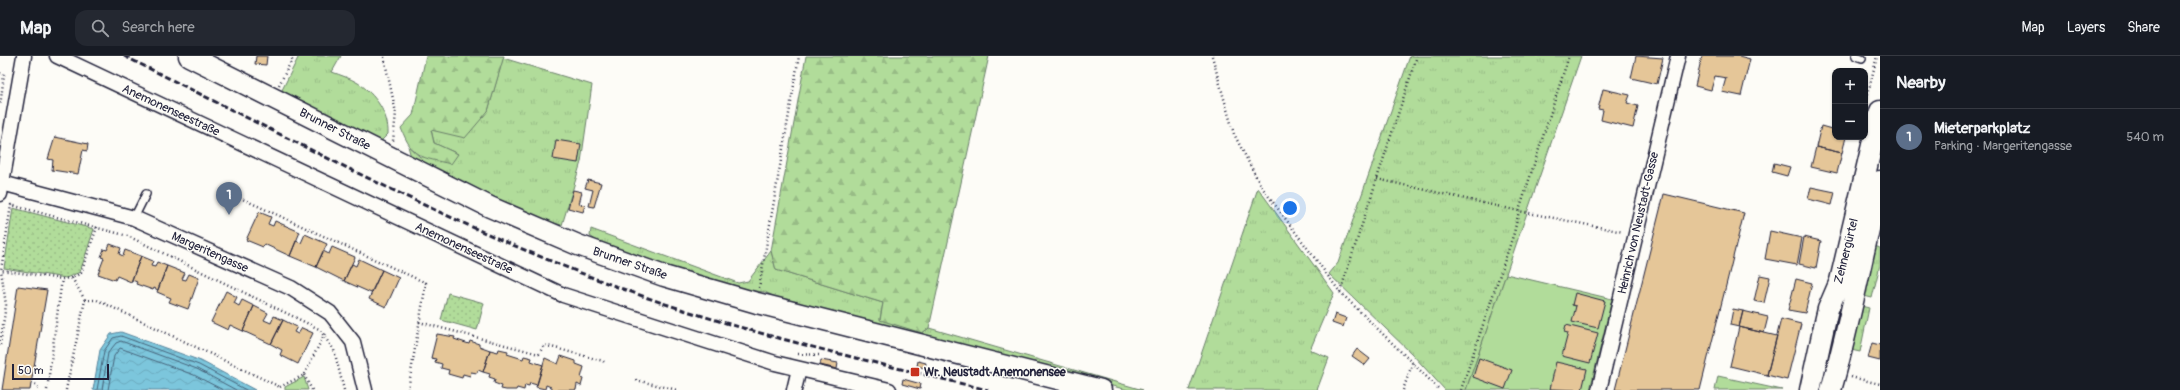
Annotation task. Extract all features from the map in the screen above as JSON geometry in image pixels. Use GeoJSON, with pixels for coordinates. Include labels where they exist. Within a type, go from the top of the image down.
{"type":"FeatureCollection","features":[{"type":"Feature","properties":{"kind":"main road","name":"Brunner Straße"},"geometry":{"type":"LineString","coordinates":[[189,56],[490,207],[578,245],[664,276],[756,303],[1101,390]]}},
{"type":"Feature","properties":{"kind":"main road","name":"Zehnergürtel"},"geometry":{"type":"LineString","coordinates":[[1810,390],[1828,309],[1840,281],[1880,111]]}},
{"type":"Feature","properties":{"kind":"main road","name":"Zehnergürtel"},"geometry":{"type":"LineString","coordinates":[[1831,390],[1847,332],[1880,181]]}},
{"type":"Feature","properties":{"kind":"street"},"geometry":{"type":"LineString","coordinates":[[1,188],[24,56]]}},
{"type":"Feature","properties":{"kind":"street","name":"Anemonenseestraße"},"geometry":{"type":"LineString","coordinates":[[57,56],[563,295],[799,369],[889,390]]}},
{"type":"Feature","properties":{"kind":"street","name":"Heinrich von Neustadt-Gasse"},"geometry":{"type":"LineString","coordinates":[[1599,390],[1678,56]]}},
{"type":"Feature","properties":{"kind":"street","name":"Margeritengasse"},"geometry":{"type":"LineString","coordinates":[[1,188],[134,218],[291,288],[330,313],[353,342],[364,390]]}},
{"type":"Feature","properties":{"kind":"street"},"geometry":{"type":"LineString","coordinates":[[1824,326],[1847,332]]}},
{"type":"Feature","properties":{"kind":"street"},"geometry":{"type":"LineString","coordinates":[[794,390],[799,369]]}},
{"type":"Feature","properties":{"kind":"lane"},"geometry":{"type":"LineString","coordinates":[[134,218],[146,194]]}},
{"type":"Feature","properties":{"kind":"path"},"geometry":{"type":"LineString","coordinates":[[273,98],[294,56]]}},
{"type":"Feature","properties":{"kind":"path"},"geometry":{"type":"LineString","coordinates":[[756,303],[799,56]]}},
{"type":"Feature","properties":{"kind":"path"},"geometry":{"type":"LineString","coordinates":[[1212,56],[1234,134],[1261,186],[1340,292],[1440,390]]}},
{"type":"Feature","properties":{"kind":"path"},"geometry":{"type":"LineString","coordinates":[[1340,292],[1417,56]]}},
{"type":"Feature","properties":{"kind":"path"},"geometry":{"type":"LineString","coordinates":[[1461,390],[1514,234],[1519,211],[1569,56]]}},
{"type":"Feature","properties":{"kind":"path"},"geometry":{"type":"LineString","coordinates":[[1865,104],[1877,56]]}},
{"type":"Feature","properties":{"kind":"path"},"geometry":{"type":"LineString","coordinates":[[384,57],[396,113],[392,158]]}},
{"type":"Feature","properties":{"kind":"path"},"geometry":{"type":"LineString","coordinates":[[0,73],[4,75],[0,106]]}},
{"type":"Feature","properties":{"kind":"path"},"geometry":{"type":"LineString","coordinates":[[1377,179],[1519,211],[1636,234]]}},
{"type":"Feature","properties":{"kind":"path"},"geometry":{"type":"LineString","coordinates":[[236,196],[426,283],[408,390]]}},
{"type":"Feature","properties":{"kind":"path"},"geometry":{"type":"LineString","coordinates":[[0,345],[6,305],[1,270],[11,205],[128,236],[312,324],[324,334],[334,350],[338,360],[344,390]]}},
{"type":"Feature","properties":{"kind":"path"},"geometry":{"type":"LineString","coordinates":[[1,270],[62,279],[72,278],[81,273],[97,227]]}},
{"type":"Feature","properties":{"kind":"path"},"geometry":{"type":"LineString","coordinates":[[66,390],[85,300],[72,278]]}},
{"type":"Feature","properties":{"kind":"path"},"geometry":{"type":"LineString","coordinates":[[47,390],[62,279]]}},
{"type":"Feature","properties":{"kind":"path"},"geometry":{"type":"LineString","coordinates":[[85,300],[98,300],[280,388],[304,375],[324,334],[339,324]]}},
{"type":"Feature","properties":{"kind":"path"},"geometry":{"type":"LineString","coordinates":[[419,322],[539,354],[544,345],[603,361],[606,364]]}},
{"type":"Feature","properties":{"kind":"path"},"geometry":{"type":"LineString","coordinates":[[1403,390],[1413,362]]}},
{"type":"Feature","properties":{"kind":"path"},"geometry":{"type":"LineString","coordinates":[[304,375],[312,390]]}},
{"type":"Feature","properties":{"kind":"path"},"geometry":{"type":"LineString","coordinates":[[1849,377],[1880,384]]}},
{"type":"Feature","properties":{"kind":"path"},"geometry":{"type":"LineString","coordinates":[[636,380],[677,390]]}},
{"type":"Feature","properties":{"kind":"path"},"geometry":{"type":"LineString","coordinates":[[35,384],[40,390]]}},
{"type":"Feature","properties":{"kind":"green space"},"geometry":{"type":"Polygon","coordinates":[[[299,56],[341,56],[332,72],[355,81],[370,93],[380,105],[386,119],[388,134],[381,141],[281,92],[299,56]]]}},
{"type":"Feature","properties":{"kind":"green space"},"geometry":{"type":"Polygon","coordinates":[[[426,56],[504,56],[488,111],[465,138],[431,130],[434,143],[458,154],[451,164],[432,160],[419,155],[410,146],[401,128],[413,115],[426,56]]]}},
{"type":"Feature","properties":{"kind":"green space"},"geometry":{"type":"Polygon","coordinates":[[[806,56],[989,56],[929,328],[922,333],[880,320],[883,303],[776,270],[771,251],[806,56]]]}},
{"type":"Feature","properties":{"kind":"green space"},"geometry":{"type":"Polygon","coordinates":[[[1410,56],[1581,56],[1466,390],[1445,390],[1412,354],[1329,274],[1338,263],[1410,56]]]}},
{"type":"Feature","properties":{"kind":"green space"},"geometry":{"type":"Polygon","coordinates":[[[503,58],[592,85],[581,162],[562,225],[532,218],[412,161],[408,146],[420,157],[458,154],[434,143],[431,129],[488,111],[503,58]]]}},
{"type":"Feature","properties":{"kind":"green space"},"geometry":{"type":"Polygon","coordinates":[[[1258,188],[1334,293],[1310,350],[1329,358],[1317,390],[1189,390],[1258,188]]]}},
{"type":"Feature","properties":{"kind":"green space"},"geometry":{"type":"Polygon","coordinates":[[[13,208],[94,229],[80,272],[66,278],[4,268],[13,208]]]}},
{"type":"Feature","properties":{"kind":"green space"},"geometry":{"type":"Polygon","coordinates":[[[591,229],[738,283],[748,281],[771,251],[776,270],[883,303],[880,319],[922,333],[929,328],[1143,390],[1128,390],[789,304],[765,292],[732,289],[608,249],[590,236],[591,229]]]}},
{"type":"Feature","properties":{"kind":"green space"},"geometry":{"type":"Polygon","coordinates":[[[1875,246],[1880,248],[1880,265],[1872,298],[1864,296],[1875,246]]]}},
{"type":"Feature","properties":{"kind":"green space"},"geometry":{"type":"Polygon","coordinates":[[[1506,274],[1612,299],[1590,390],[1466,390],[1506,274]]]}},
{"type":"Feature","properties":{"kind":"green space"},"geometry":{"type":"Polygon","coordinates":[[[448,293],[484,303],[477,330],[441,320],[448,293]]]}},
{"type":"Feature","properties":{"kind":"green space"},"geometry":{"type":"Polygon","coordinates":[[[1861,306],[1869,308],[1860,352],[1851,350],[1861,306]]]}},
{"type":"Feature","properties":{"kind":"green space"},"geometry":{"type":"Polygon","coordinates":[[[1718,376],[1782,390],[1715,390],[1718,376]]]}},
{"type":"Feature","properties":{"kind":"green space"},"geometry":{"type":"Polygon","coordinates":[[[304,377],[308,390],[285,390],[285,387],[304,377]]]}},
{"type":"Feature","properties":{"kind":"water"},"geometry":{"type":"Polygon","coordinates":[[[121,332],[201,361],[255,390],[93,390],[100,350],[111,334],[121,332]]]}},
{"type":"Feature","properties":{"kind":"building"},"geometry":{"type":"Polygon","coordinates":[[[256,56],[267,56],[266,65],[255,64],[256,56]]]}},
{"type":"Feature","properties":{"kind":"building"},"geometry":{"type":"Polygon","coordinates":[[[1636,56],[1663,58],[1657,84],[1631,78],[1636,56]]]}},
{"type":"Feature","properties":{"kind":"building"},"geometry":{"type":"Polygon","coordinates":[[[1702,56],[1739,56],[1750,59],[1741,96],[1722,92],[1726,78],[1715,76],[1711,90],[1695,86],[1702,56]]]}},
{"type":"Feature","properties":{"kind":"building"},"geometry":{"type":"Polygon","coordinates":[[[1603,89],[1630,95],[1627,103],[1638,106],[1633,128],[1601,120],[1603,110],[1598,109],[1603,89]]]}},
{"type":"Feature","properties":{"kind":"building"},"geometry":{"type":"Polygon","coordinates":[[[1821,126],[1832,129],[1832,140],[1845,140],[1842,153],[1816,147],[1821,126]]]}},
{"type":"Feature","properties":{"kind":"building"},"geometry":{"type":"Polygon","coordinates":[[[55,137],[88,144],[87,151],[83,150],[78,174],[52,170],[53,160],[48,159],[55,137]]]}},
{"type":"Feature","properties":{"kind":"building"},"geometry":{"type":"Polygon","coordinates":[[[556,140],[581,144],[578,163],[553,159],[556,140]]]}},
{"type":"Feature","properties":{"kind":"building"},"geometry":{"type":"Polygon","coordinates":[[[1816,147],[1842,153],[1837,173],[1811,167],[1816,147]]]}},
{"type":"Feature","properties":{"kind":"building"},"geometry":{"type":"Polygon","coordinates":[[[1774,163],[1790,167],[1787,176],[1772,172],[1774,163]]]}},
{"type":"Feature","properties":{"kind":"building"},"geometry":{"type":"Polygon","coordinates":[[[588,180],[601,183],[594,207],[589,206],[593,190],[585,188],[588,180]]]}},
{"type":"Feature","properties":{"kind":"building"},"geometry":{"type":"Polygon","coordinates":[[[1811,187],[1835,192],[1832,205],[1808,199],[1811,187]]]}},
{"type":"Feature","properties":{"kind":"building"},"geometry":{"type":"Polygon","coordinates":[[[573,190],[582,192],[579,204],[585,205],[583,212],[568,208],[573,190]]]}},
{"type":"Feature","properties":{"kind":"building"},"geometry":{"type":"Polygon","coordinates":[[[1664,194],[1744,213],[1700,390],[1615,390],[1664,194]]]}},
{"type":"Feature","properties":{"kind":"building"},"geometry":{"type":"Polygon","coordinates":[[[259,212],[271,217],[268,224],[273,226],[275,221],[300,232],[290,256],[264,244],[263,247],[246,240],[259,212]]]}},
{"type":"Feature","properties":{"kind":"building"},"geometry":{"type":"Polygon","coordinates":[[[1770,231],[1802,238],[1797,265],[1765,259],[1770,231]]]}},
{"type":"Feature","properties":{"kind":"building"},"geometry":{"type":"Polygon","coordinates":[[[305,234],[327,244],[316,267],[290,256],[296,241],[301,243],[305,234]]]}},
{"type":"Feature","properties":{"kind":"building"},"geometry":{"type":"Polygon","coordinates":[[[1804,237],[1821,241],[1816,268],[1799,264],[1804,237]]]}},
{"type":"Feature","properties":{"kind":"building"},"geometry":{"type":"Polygon","coordinates":[[[110,244],[121,248],[119,254],[123,256],[125,250],[141,256],[131,282],[117,276],[115,280],[98,274],[104,258],[101,257],[104,249],[107,250],[110,244]]]}},
{"type":"Feature","properties":{"kind":"building"},"geometry":{"type":"Polygon","coordinates":[[[332,247],[355,257],[344,281],[316,267],[323,251],[329,254],[332,247]]]}},
{"type":"Feature","properties":{"kind":"building"},"geometry":{"type":"Polygon","coordinates":[[[141,256],[153,261],[151,266],[155,267],[157,262],[167,266],[158,290],[154,288],[153,290],[136,284],[137,282],[132,280],[141,256]]]}},
{"type":"Feature","properties":{"kind":"building"},"geometry":{"type":"Polygon","coordinates":[[[359,259],[382,270],[371,293],[344,281],[352,264],[356,266],[359,259]]]}},
{"type":"Feature","properties":{"kind":"building"},"geometry":{"type":"Polygon","coordinates":[[[167,266],[185,273],[182,279],[186,280],[189,274],[199,278],[188,309],[169,302],[171,298],[157,292],[167,266]]]}},
{"type":"Feature","properties":{"kind":"building"},"geometry":{"type":"Polygon","coordinates":[[[382,270],[399,278],[386,307],[369,299],[382,270]]]}},
{"type":"Feature","properties":{"kind":"building"},"geometry":{"type":"Polygon","coordinates":[[[1760,275],[1770,277],[1764,303],[1754,301],[1760,275]]]}},
{"type":"Feature","properties":{"kind":"building"},"geometry":{"type":"Polygon","coordinates":[[[1796,279],[1812,283],[1805,313],[1788,310],[1796,279]]]}},
{"type":"Feature","properties":{"kind":"building"},"geometry":{"type":"Polygon","coordinates":[[[18,286],[47,290],[30,390],[2,390],[18,286]]]}},
{"type":"Feature","properties":{"kind":"building"},"geometry":{"type":"Polygon","coordinates":[[[226,291],[237,297],[234,303],[239,306],[242,300],[254,306],[243,331],[230,325],[228,330],[211,322],[226,291]]]}},
{"type":"Feature","properties":{"kind":"building"},"geometry":{"type":"Polygon","coordinates":[[[1575,293],[1605,301],[1598,328],[1572,322],[1576,306],[1572,305],[1575,293]]]}},
{"type":"Feature","properties":{"kind":"building"},"geometry":{"type":"Polygon","coordinates":[[[254,306],[268,313],[264,320],[271,323],[274,316],[283,320],[271,344],[243,331],[254,306]]]}},
{"type":"Feature","properties":{"kind":"building"},"geometry":{"type":"Polygon","coordinates":[[[1733,309],[1743,311],[1739,327],[1730,325],[1733,309]]]}},
{"type":"Feature","properties":{"kind":"building"},"geometry":{"type":"Polygon","coordinates":[[[1743,311],[1768,317],[1764,333],[1739,327],[1743,311]]]}},
{"type":"Feature","properties":{"kind":"building"},"geometry":{"type":"Polygon","coordinates":[[[1335,314],[1346,318],[1343,327],[1332,323],[1335,314]]]}},
{"type":"Feature","properties":{"kind":"building"},"geometry":{"type":"Polygon","coordinates":[[[1781,319],[1801,324],[1787,380],[1767,375],[1781,319]]]}},
{"type":"Feature","properties":{"kind":"building"},"geometry":{"type":"Polygon","coordinates":[[[283,320],[297,327],[294,332],[298,334],[302,328],[313,333],[298,364],[280,355],[282,350],[271,344],[283,320]]]}},
{"type":"Feature","properties":{"kind":"building"},"geometry":{"type":"Polygon","coordinates":[[[1566,325],[1598,333],[1590,363],[1562,356],[1568,333],[1564,332],[1566,325]]]}},
{"type":"Feature","properties":{"kind":"building"},"geometry":{"type":"Polygon","coordinates":[[[1739,327],[1777,336],[1767,375],[1730,366],[1739,327]]]}},
{"type":"Feature","properties":{"kind":"building"},"geometry":{"type":"Polygon","coordinates":[[[437,334],[455,337],[454,339],[469,344],[470,341],[490,350],[483,372],[478,370],[477,373],[471,372],[470,376],[463,374],[462,378],[448,374],[449,370],[441,368],[442,364],[435,362],[436,359],[431,358],[437,334]]]}},
{"type":"Feature","properties":{"kind":"building"},"geometry":{"type":"Polygon","coordinates":[[[1872,343],[1880,345],[1880,361],[1868,358],[1872,343]]]}},
{"type":"Feature","properties":{"kind":"building"},"geometry":{"type":"Polygon","coordinates":[[[499,349],[508,351],[507,354],[523,359],[524,356],[532,358],[531,361],[543,365],[537,385],[530,383],[529,386],[525,385],[524,390],[517,388],[516,390],[506,390],[501,389],[502,386],[494,383],[495,379],[489,377],[490,374],[483,372],[490,350],[498,352],[499,349]]]}},
{"type":"Feature","properties":{"kind":"building"},"geometry":{"type":"Polygon","coordinates":[[[1357,349],[1370,359],[1365,365],[1352,356],[1357,349]]]}},
{"type":"Feature","properties":{"kind":"building"},"geometry":{"type":"Polygon","coordinates":[[[561,356],[576,361],[576,364],[584,367],[581,378],[583,379],[581,386],[577,384],[576,390],[551,390],[551,387],[546,385],[545,389],[536,387],[545,358],[558,364],[561,356]]]}},
{"type":"Feature","properties":{"kind":"building"},"geometry":{"type":"Polygon","coordinates":[[[1479,358],[1512,370],[1505,389],[1473,377],[1479,358]]]}},
{"type":"Feature","properties":{"kind":"building"},"geometry":{"type":"Polygon","coordinates":[[[821,360],[838,363],[837,369],[820,365],[821,360]]]}},
{"type":"Feature","properties":{"kind":"building"},"geometry":{"type":"Polygon","coordinates":[[[918,361],[926,363],[925,368],[917,366],[918,361]]]}},
{"type":"Feature","properties":{"kind":"building"},"geometry":{"type":"Polygon","coordinates":[[[1556,362],[1587,369],[1582,390],[1550,389],[1556,362]]]}},
{"type":"Feature","properties":{"kind":"building"},"geometry":{"type":"Polygon","coordinates":[[[903,379],[921,384],[920,389],[902,384],[903,379]]]}},
{"type":"Feature","properties":{"kind":"railway"},"geometry":{"type":"LineString","coordinates":[[124,56],[309,149],[433,209],[559,264],[623,289],[713,319],[804,345],[988,390]]}},
{"type":"Feature","properties":{"kind":"place","name":"Mieterparkplatz"},"geometry":{"type":"Point","coordinates":[229,215]}},
{"type":"Feature","properties":{"kind":"place","name":"Wr. Neustadt Anemonensee"},"geometry":{"type":"Point","coordinates":[915,372]}}]}
